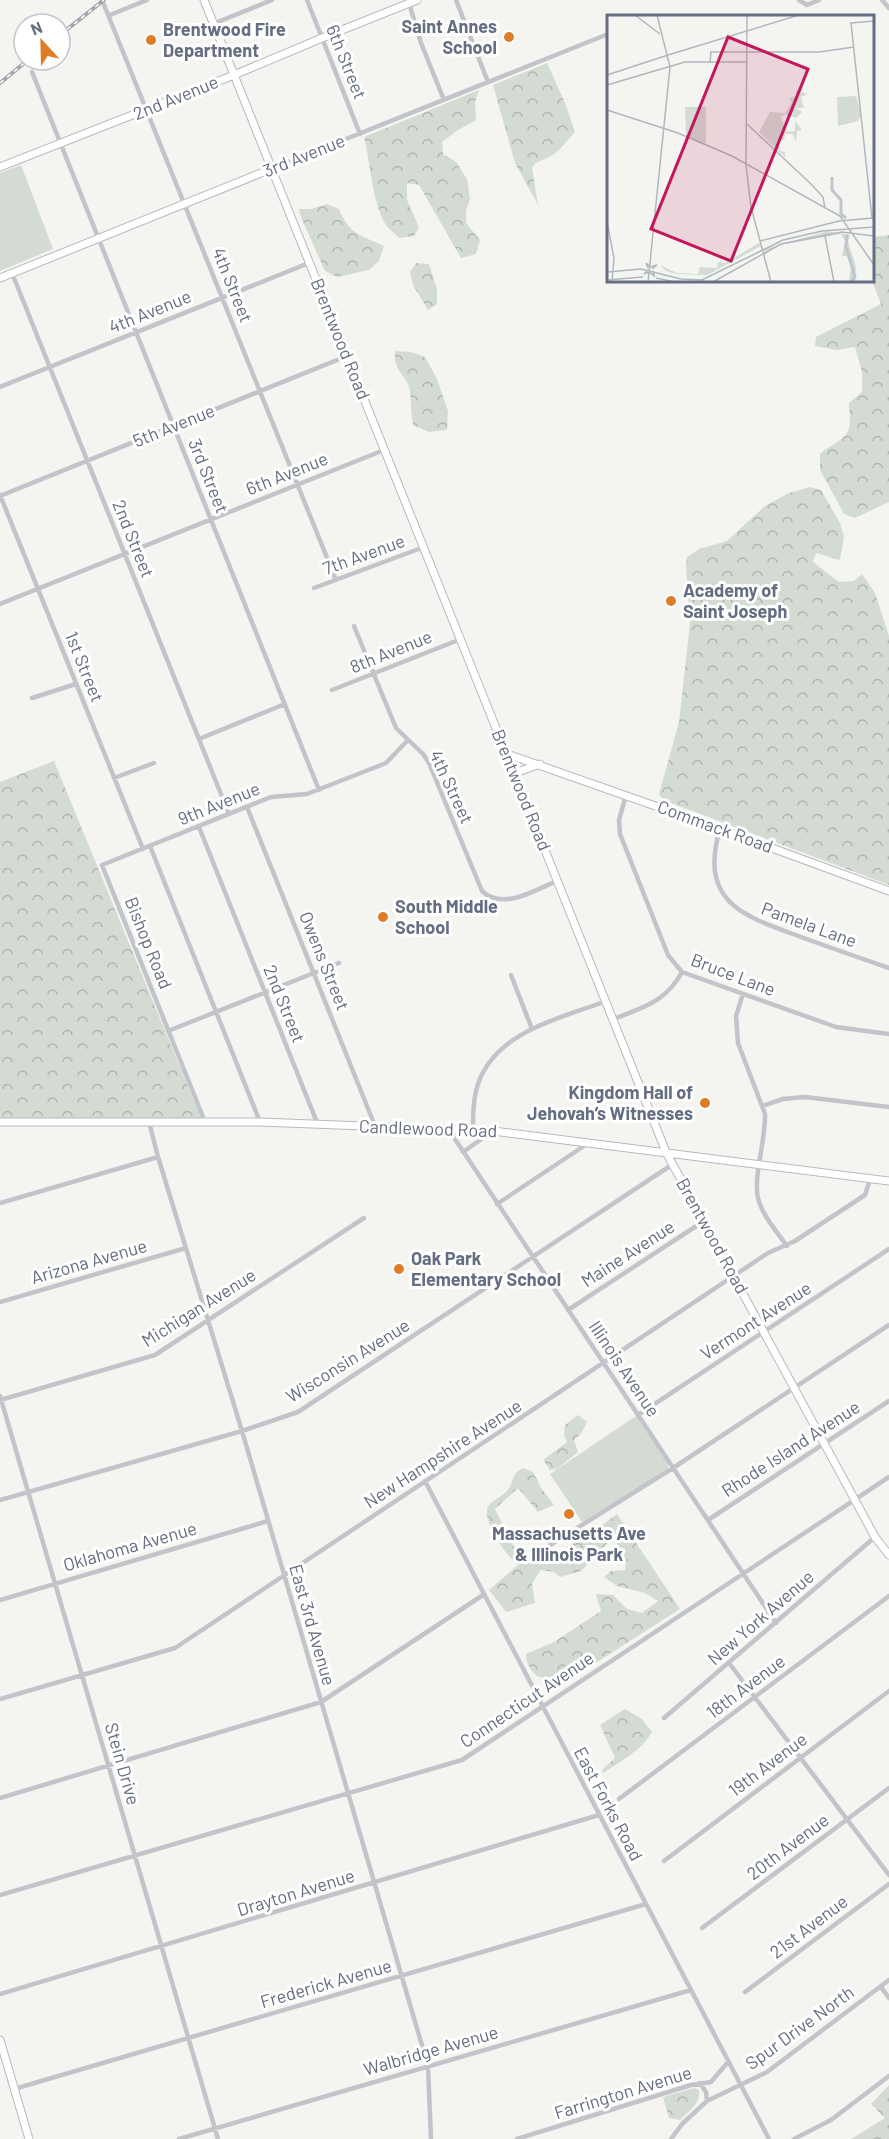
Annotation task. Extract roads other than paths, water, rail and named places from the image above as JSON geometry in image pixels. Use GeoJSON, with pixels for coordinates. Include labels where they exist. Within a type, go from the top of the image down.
{"type":"FeatureCollection","features":[{"type":"Feature","properties":{"kind":"street","name":"4th Street"},"geometry":{"type":"LineString","coordinates":[[102,0],[110,15],[336,580]]}},
{"type":"Feature","properties":{"kind":"street"},"geometry":{"type":"LineString","coordinates":[[110,15],[147,0]]}},
{"type":"Feature","properties":{"kind":"street","name":"Brentwood Road"},"geometry":{"type":"LineString","coordinates":[[204,0],[666,1152],[875,1537],[888,1553]]}},
{"type":"Feature","properties":{"kind":"street"},"geometry":{"type":"LineString","coordinates":[[213,24],[273,0]]}},
{"type":"Feature","properties":{"kind":"street","name":"6th Street"},"geometry":{"type":"LineString","coordinates":[[307,0],[360,134]]}},
{"type":"Feature","properties":{"kind":"street","name":"2nd Avenue"},"geometry":{"type":"LineString","coordinates":[[0,167],[417,0]]}},
{"type":"Feature","properties":{"kind":"street"},"geometry":{"type":"LineString","coordinates":[[456,0],[488,82]]}},
{"type":"Feature","properties":{"kind":"street"},"geometry":{"type":"LineString","coordinates":[[799,0],[807,5],[819,0]]}},
{"type":"Feature","properties":{"kind":"street"},"geometry":{"type":"LineString","coordinates":[[882,0],[889,8]]}},
{"type":"Feature","properties":{"kind":"street"},"geometry":{"type":"LineString","coordinates":[[409,3],[421,43],[444,100]]}},
{"type":"Feature","properties":{"kind":"street","name":"3rd Avenue"},"geometry":{"type":"LineString","coordinates":[[0,278],[607,35]]}},
{"type":"Feature","properties":{"kind":"street","name":"3rd Street"},"geometry":{"type":"LineString","coordinates":[[32,72],[320,790]]}},
{"type":"Feature","properties":{"kind":"street","name":"4th Avenue"},"geometry":{"type":"LineString","coordinates":[[0,387],[309,263]]}},
{"type":"Feature","properties":{"kind":"street","name":"2nd Street"},"geometry":{"type":"LineString","coordinates":[[12,273],[229,814]]}},
{"type":"Feature","properties":{"kind":"street","name":"5th Avenue"},"geometry":{"type":"LineString","coordinates":[[0,495],[347,356]]}},
{"type":"Feature","properties":{"kind":"street","name":"6th Avenue"},"geometry":{"type":"LineString","coordinates":[[0,604],[384,450]]}},
{"type":"Feature","properties":{"kind":"street","name":"1st Street"},"geometry":{"type":"LineString","coordinates":[[0,495],[143,849]]}},
{"type":"Feature","properties":{"kind":"street","name":"7th Avenue"},"geometry":{"type":"LineString","coordinates":[[314,588],[423,548]]}},
{"type":"Feature","properties":{"kind":"street","name":"4th Street"},"geometry":{"type":"LineString","coordinates":[[354,626],[396,728],[423,754],[429,763],[478,884],[488,897],[504,900],[557,880]]}},
{"type":"Feature","properties":{"kind":"street","name":"8th Avenue"},"geometry":{"type":"LineString","coordinates":[[332,690],[460,639]]}},
{"type":"Feature","properties":{"kind":"street"},"geometry":{"type":"LineString","coordinates":[[32,698],[76,684]]}},
{"type":"Feature","properties":{"kind":"street"},"geometry":{"type":"LineString","coordinates":[[199,739],[285,704]]}},
{"type":"Feature","properties":{"kind":"street","name":"9th Avenue"},"geometry":{"type":"LineString","coordinates":[[102,865],[271,797],[320,790],[386,763],[408,740]]}},
{"type":"Feature","properties":{"kind":"street","name":"Commack Road"},"geometry":{"type":"LineString","coordinates":[[507,754],[889,891]]}},
{"type":"Feature","properties":{"kind":"street"},"geometry":{"type":"LineString","coordinates":[[114,778],[154,763]]}},
{"type":"Feature","properties":{"kind":"street"},"geometry":{"type":"LineString","coordinates":[[515,773],[540,764]]}},
{"type":"Feature","properties":{"kind":"street","name":"Bruce Lane"},"geometry":{"type":"LineString","coordinates":[[626,795],[618,820],[620,834],[668,955],[682,972],[836,1027],[889,1034]]}},
{"type":"Feature","properties":{"kind":"street","name":"Owens Street"},"geometry":{"type":"LineString","coordinates":[[247,807],[375,1126]]}},
{"type":"Feature","properties":{"kind":"street","name":"2nd Street"},"geometry":{"type":"LineString","coordinates":[[199,826],[318,1125]]}},
{"type":"Feature","properties":{"kind":"street","name":"Pamela Lane"},"geometry":{"type":"LineString","coordinates":[[720,829],[715,845],[715,873],[720,886],[735,907],[758,922],[889,968]]}},
{"type":"Feature","properties":{"kind":"street"},"geometry":{"type":"LineString","coordinates":[[150,846],[260,1122]]}},
{"type":"Feature","properties":{"kind":"street","name":"Bishop Road"},"geometry":{"type":"LineString","coordinates":[[102,865],[205,1122]]}},
{"type":"Feature","properties":{"kind":"street"},"geometry":{"type":"LineString","coordinates":[[168,1031],[339,963]]}},
{"type":"Feature","properties":{"kind":"street"},"geometry":{"type":"LineString","coordinates":[[614,1019],[662,998],[682,972]]}},
{"type":"Feature","properties":{"kind":"street"},"geometry":{"type":"LineString","coordinates":[[511,975],[532,1029]]}},
{"type":"Feature","properties":{"kind":"street"},"geometry":{"type":"LineString","coordinates":[[743,994],[736,1017],[738,1042],[762,1106],[765,1124],[757,1190],[758,1200],[787,1246]]}},
{"type":"Feature","properties":{"kind":"street"},"geometry":{"type":"LineString","coordinates":[[472,1130],[475,1096],[483,1072],[503,1046],[532,1029],[606,1001]]}},
{"type":"Feature","properties":{"kind":"street"},"geometry":{"type":"LineString","coordinates":[[762,1106],[783,1099],[805,1097],[889,1107]]}},
{"type":"Feature","properties":{"kind":"street","name":"Candlewood Road"},"geometry":{"type":"LineString","coordinates":[[0,1122],[260,1122],[493,1131],[889,1181]]}},
{"type":"Feature","properties":{"kind":"street","name":"East 3rd Avenue"},"geometry":{"type":"LineString","coordinates":[[149,1122],[428,2066],[431,2139]]}},
{"type":"Feature","properties":{"kind":"street","name":"Illinois Avenue"},"geometry":{"type":"LineString","coordinates":[[449,1130],[776,1623]]}},
{"type":"Feature","properties":{"kind":"street"},"geometry":{"type":"LineString","coordinates":[[463,1152],[493,1131]]}},
{"type":"Feature","properties":{"kind":"street"},"geometry":{"type":"LineString","coordinates":[[497,1204],[588,1143]]}},
{"type":"Feature","properties":{"kind":"street"},"geometry":{"type":"LineString","coordinates":[[0,1203],[158,1157]]}},
{"type":"Feature","properties":{"kind":"street","name":"Wisconsin Avenue"},"geometry":{"type":"LineString","coordinates":[[0,1500],[242,1431],[298,1412],[673,1164]]}},
{"type":"Feature","properties":{"kind":"street","name":"New Hampshire Avenue"},"geometry":{"type":"LineString","coordinates":[[0,1699],[176,1648],[768,1253],[787,1246],[866,1195],[870,1179]]}},
{"type":"Feature","properties":{"kind":"street","name":"Michigan Avenue"},"geometry":{"type":"LineString","coordinates":[[0,1399],[155,1355],[364,1218]]}},
{"type":"Feature","properties":{"kind":"street","name":"Maine Avenue"},"geometry":{"type":"LineString","coordinates":[[568,1310],[704,1221]]}},
{"type":"Feature","properties":{"kind":"street","name":"Arizona Avenue"},"geometry":{"type":"LineString","coordinates":[[0,1302],[186,1248]]}},
{"type":"Feature","properties":{"kind":"street","name":"Vermont Avenue"},"geometry":{"type":"LineString","coordinates":[[638,1415],[889,1249]]}},
{"type":"Feature","properties":{"kind":"street"},"geometry":{"type":"LineString","coordinates":[[542,1550],[674,1468],[889,1325]]}},
{"type":"Feature","properties":{"kind":"street","name":"Stein Drive"},"geometry":{"type":"LineString","coordinates":[[0,1399],[218,2139]]}},
{"type":"Feature","properties":{"kind":"street","name":"Rhode Island Avenue"},"geometry":{"type":"LineString","coordinates":[[708,1520],[889,1401]]}},
{"type":"Feature","properties":{"kind":"street","name":"Connecticut Avenue"},"geometry":{"type":"LineString","coordinates":[[0,1895],[462,1760],[889,1477]]}},
{"type":"Feature","properties":{"kind":"street","name":"East Forks Road"},"geometry":{"type":"LineString","coordinates":[[425,1481],[769,2139]]}},
{"type":"Feature","properties":{"kind":"street","name":"Oklahoma Avenue"},"geometry":{"type":"LineString","coordinates":[[0,1600],[268,1521]]}},
{"type":"Feature","properties":{"kind":"street","name":"New York Avenue"},"geometry":{"type":"LineString","coordinates":[[664,1718],[875,1537]]}},
{"type":"Feature","properties":{"kind":"street"},"geometry":{"type":"LineString","coordinates":[[0,1798],[321,1702],[483,1595]]}},
{"type":"Feature","properties":{"kind":"street","name":"18th Avenue"},"geometry":{"type":"LineString","coordinates":[[619,1799],[889,1596]]}},
{"type":"Feature","properties":{"kind":"street"},"geometry":{"type":"LineString","coordinates":[[729,1663],[889,1875]]}},
{"type":"Feature","properties":{"kind":"street","name":"19th Avenue"},"geometry":{"type":"LineString","coordinates":[[664,1861],[889,1691]]}},
{"type":"Feature","properties":{"kind":"street","name":"20th Avenue"},"geometry":{"type":"LineString","coordinates":[[702,1928],[889,1788]]}},
{"type":"Feature","properties":{"kind":"street","name":"Drayton Avenue"},"geometry":{"type":"LineString","coordinates":[[0,1994],[599,1815]]}},
{"type":"Feature","properties":{"kind":"street","name":"21st Avenue"},"geometry":{"type":"LineString","coordinates":[[745,1992],[889,1884]]}},
{"type":"Feature","properties":{"kind":"street","name":"Frederick Avenue"},"geometry":{"type":"LineString","coordinates":[[14,2089],[646,1904]]}},
{"type":"Feature","properties":{"kind":"street","name":"Spur Drive North"},"geometry":{"type":"LineString","coordinates":[[671,2139],[682,2124],[707,2101],[767,2072],[889,1980]]}},
{"type":"Feature","properties":{"kind":"street"},"geometry":{"type":"LineString","coordinates":[[881,1987],[889,1998]]}},
{"type":"Feature","properties":{"kind":"street","name":"Walbridge Avenue"},"geometry":{"type":"LineString","coordinates":[[179,2139],[691,1990]]}},
{"type":"Feature","properties":{"kind":"street"},"geometry":{"type":"LineString","coordinates":[[0,2040],[29,2139]]}},
{"type":"Feature","properties":{"kind":"street","name":"Farrington Avenue"},"geometry":{"type":"LineString","coordinates":[[517,2139],[700,2083],[711,2082],[728,2062]]}},
{"type":"Feature","properties":{"kind":"street"},"geometry":{"type":"LineString","coordinates":[[794,2139],[831,2120],[889,2076]]}},
{"type":"Feature","properties":{"kind":"street"},"geometry":{"type":"LineString","coordinates":[[706,2092],[711,2082]]}},
{"type":"Feature","properties":{"kind":"street"},"geometry":{"type":"LineString","coordinates":[[700,2083],[706,2092],[707,2101]]}},
{"type":"Feature","properties":{"kind":"railway"},"geometry":{"type":"LineString","coordinates":[[72,25],[104,0]]}},
{"type":"Feature","properties":{"kind":"railway"},"geometry":{"type":"LineString","coordinates":[[0,83],[13,72]]}},
{"type":"Feature","properties":{"kind":"place","name":"Saint Annes School"},"geometry":{"type":"Point","coordinates":[509,37]}},
{"type":"Feature","properties":{"kind":"place","name":"Brentwood Fire Department"},"geometry":{"type":"Point","coordinates":[151,40]}},
{"type":"Feature","properties":{"kind":"place","name":"Academy of Saint Joseph"},"geometry":{"type":"Point","coordinates":[671,601]}},
{"type":"Feature","properties":{"kind":"place","name":"South Middle School"},"geometry":{"type":"Point","coordinates":[383,917]}},
{"type":"Feature","properties":{"kind":"place","name":"Kingdom Hall of Jehovah’s Witnesses"},"geometry":{"type":"Point","coordinates":[705,1103]}},
{"type":"Feature","properties":{"kind":"place","name":"Oak Park Elementary School"},"geometry":{"type":"Point","coordinates":[399,1269]}},
{"type":"Feature","properties":{"kind":"place","name":"Massachusetts Ave & Illinois Park"},"geometry":{"type":"Point","coordinates":[569,1514]}}]}
